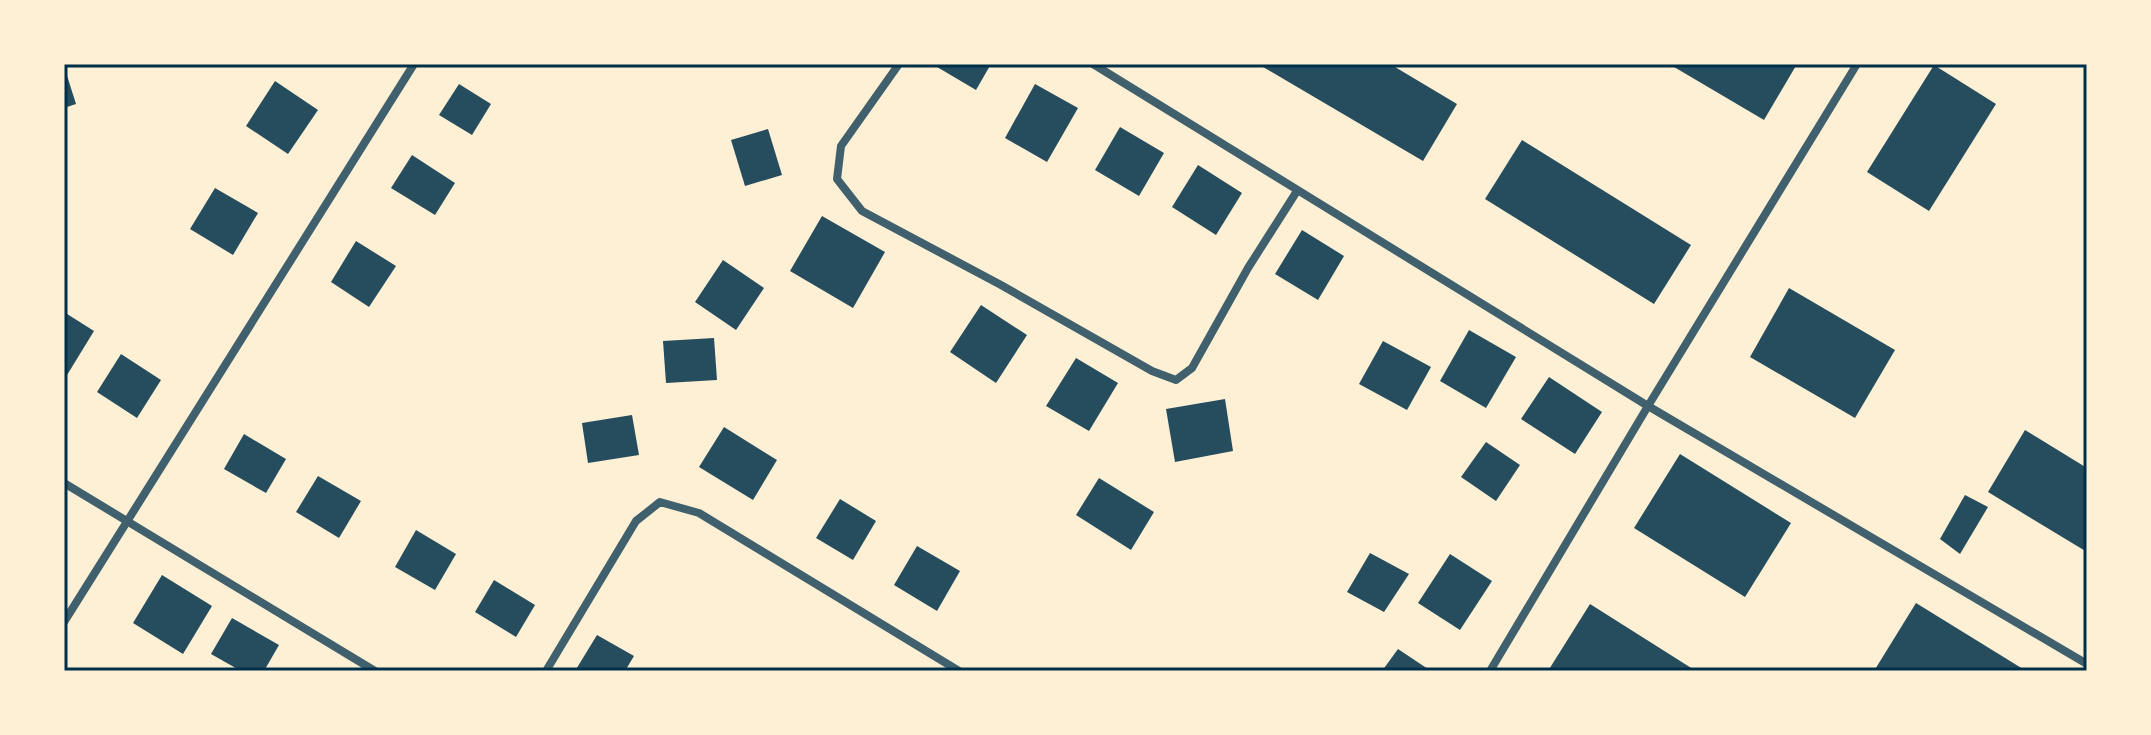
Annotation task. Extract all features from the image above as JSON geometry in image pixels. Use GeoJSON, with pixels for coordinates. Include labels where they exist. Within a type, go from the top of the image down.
{"type":"FeatureCollection","features":[{"type":"Feature","properties":{"kind":"street"},"geometry":{"type":"LineString","coordinates":[[64,622],[414,64]]}},
{"type":"Feature","properties":{"kind":"street"},"geometry":{"type":"LineString","coordinates":[[899,64],[841,146],[837,179],[862,211],[1152,371],[1176,380],[1192,368],[1248,268],[1297,191]]}},
{"type":"Feature","properties":{"kind":"street"},"geometry":{"type":"LineString","coordinates":[[1093,64],[1648,406],[2087,664]]}},
{"type":"Feature","properties":{"kind":"street"},"geometry":{"type":"LineString","coordinates":[[1490,671],[1857,64]]}},
{"type":"Feature","properties":{"kind":"street"},"geometry":{"type":"LineString","coordinates":[[64,483],[375,671]]}},
{"type":"Feature","properties":{"kind":"street"},"geometry":{"type":"LineString","coordinates":[[546,671],[636,521],[660,502],[699,513],[959,671]]}},
{"type":"Feature","properties":{"kind":"building"},"geometry":{"type":"Polygon","coordinates":[[[932,64],[991,64],[976,90],[932,64]]]}},
{"type":"Feature","properties":{"kind":"building"},"geometry":{"type":"Polygon","coordinates":[[[1258,64],[1390,64],[1457,104],[1423,161],[1258,64]]]}},
{"type":"Feature","properties":{"kind":"building"},"geometry":{"type":"Polygon","coordinates":[[[1669,64],[1797,64],[1764,120],[1669,64]]]}},
{"type":"Feature","properties":{"kind":"building"},"geometry":{"type":"Polygon","coordinates":[[[1934,65],[1996,104],[1929,211],[1867,172],[1934,65]]]}},
{"type":"Feature","properties":{"kind":"building"},"geometry":{"type":"Polygon","coordinates":[[[64,66],[76,104],[64,108],[64,66]]]}},
{"type":"Feature","properties":{"kind":"building"},"geometry":{"type":"Polygon","coordinates":[[[275,81],[318,110],[288,154],[246,126],[275,81]]]}},
{"type":"Feature","properties":{"kind":"building"},"geometry":{"type":"Polygon","coordinates":[[[459,84],[491,104],[472,135],[439,115],[459,84]]]}},
{"type":"Feature","properties":{"kind":"building"},"geometry":{"type":"Polygon","coordinates":[[[1035,84],[1078,108],[1047,162],[1005,138],[1035,84]]]}},
{"type":"Feature","properties":{"kind":"building"},"geometry":{"type":"Polygon","coordinates":[[[1120,127],[1164,153],[1139,196],[1095,170],[1120,127]]]}},
{"type":"Feature","properties":{"kind":"building"},"geometry":{"type":"Polygon","coordinates":[[[768,129],[782,175],[745,186],[731,140],[768,129]]]}},
{"type":"Feature","properties":{"kind":"building"},"geometry":{"type":"Polygon","coordinates":[[[1522,140],[1691,245],[1654,304],[1485,199],[1522,140]]]}},
{"type":"Feature","properties":{"kind":"building"},"geometry":{"type":"Polygon","coordinates":[[[412,155],[455,183],[435,215],[391,188],[412,155]]]}},
{"type":"Feature","properties":{"kind":"building"},"geometry":{"type":"Polygon","coordinates":[[[1198,165],[1242,193],[1216,235],[1172,207],[1198,165]]]}},
{"type":"Feature","properties":{"kind":"building"},"geometry":{"type":"Polygon","coordinates":[[[215,188],[258,213],[233,255],[190,229],[215,188]]]}},
{"type":"Feature","properties":{"kind":"building"},"geometry":{"type":"Polygon","coordinates":[[[822,216],[885,252],[853,308],[790,271],[822,216]]]}},
{"type":"Feature","properties":{"kind":"building"},"geometry":{"type":"Polygon","coordinates":[[[1302,230],[1344,256],[1318,300],[1275,274],[1302,230]]]}},
{"type":"Feature","properties":{"kind":"building"},"geometry":{"type":"Polygon","coordinates":[[[356,241],[396,266],[369,307],[331,282],[356,241]]]}},
{"type":"Feature","properties":{"kind":"building"},"geometry":{"type":"Polygon","coordinates":[[[723,260],[764,288],[736,330],[695,302],[723,260]]]}},
{"type":"Feature","properties":{"kind":"building"},"geometry":{"type":"Polygon","coordinates":[[[1789,288],[1895,350],[1855,418],[1750,357],[1789,288]]]}},
{"type":"Feature","properties":{"kind":"building"},"geometry":{"type":"Polygon","coordinates":[[[981,305],[1027,335],[996,383],[950,352],[981,305]]]}},
{"type":"Feature","properties":{"kind":"building"},"geometry":{"type":"Polygon","coordinates":[[[64,312],[94,331],[64,380],[64,312]]]}},
{"type":"Feature","properties":{"kind":"building"},"geometry":{"type":"Polygon","coordinates":[[[1469,330],[1516,357],[1486,408],[1440,381],[1469,330]]]}},
{"type":"Feature","properties":{"kind":"building"},"geometry":{"type":"Polygon","coordinates":[[[714,338],[717,380],[666,383],[663,341],[714,338]]]}},
{"type":"Feature","properties":{"kind":"building"},"geometry":{"type":"Polygon","coordinates":[[[1383,341],[1431,367],[1407,410],[1359,384],[1383,341]]]}},
{"type":"Feature","properties":{"kind":"building"},"geometry":{"type":"Polygon","coordinates":[[[121,354],[161,380],[137,418],[97,392],[121,354]]]}},
{"type":"Feature","properties":{"kind":"building"},"geometry":{"type":"Polygon","coordinates":[[[1076,358],[1118,383],[1089,431],[1046,406],[1076,358]]]}},
{"type":"Feature","properties":{"kind":"building"},"geometry":{"type":"Polygon","coordinates":[[[1549,377],[1602,412],[1575,454],[1521,419],[1549,377]]]}},
{"type":"Feature","properties":{"kind":"building"},"geometry":{"type":"Polygon","coordinates":[[[1225,399],[1233,451],[1175,462],[1166,409],[1225,399]]]}},
{"type":"Feature","properties":{"kind":"building"},"geometry":{"type":"Polygon","coordinates":[[[632,415],[639,455],[588,463],[582,423],[632,415]]]}},
{"type":"Feature","properties":{"kind":"building"},"geometry":{"type":"Polygon","coordinates":[[[724,427],[777,460],[753,500],[699,467],[724,427]]]}},
{"type":"Feature","properties":{"kind":"building"},"geometry":{"type":"Polygon","coordinates":[[[2025,430],[2087,468],[2087,552],[1988,492],[2025,430]]]}},
{"type":"Feature","properties":{"kind":"building"},"geometry":{"type":"Polygon","coordinates":[[[244,434],[286,459],[266,493],[224,469],[244,434]]]}},
{"type":"Feature","properties":{"kind":"building"},"geometry":{"type":"Polygon","coordinates":[[[1486,442],[1520,465],[1496,501],[1461,477],[1486,442]]]}},
{"type":"Feature","properties":{"kind":"building"},"geometry":{"type":"Polygon","coordinates":[[[1680,454],[1791,523],[1745,597],[1634,528],[1680,454]]]}},
{"type":"Feature","properties":{"kind":"building"},"geometry":{"type":"Polygon","coordinates":[[[318,476],[361,501],[339,538],[296,512],[318,476]]]}},
{"type":"Feature","properties":{"kind":"building"},"geometry":{"type":"Polygon","coordinates":[[[1099,478],[1154,512],[1131,550],[1076,515],[1099,478]]]}},
{"type":"Feature","properties":{"kind":"building"},"geometry":{"type":"Polygon","coordinates":[[[1965,495],[1988,507],[1960,554],[1940,539],[1965,495]]]}},
{"type":"Feature","properties":{"kind":"building"},"geometry":{"type":"Polygon","coordinates":[[[840,499],[876,521],[853,560],[816,538],[840,499]]]}},
{"type":"Feature","properties":{"kind":"building"},"geometry":{"type":"Polygon","coordinates":[[[416,530],[456,554],[435,590],[395,567],[416,530]]]}},
{"type":"Feature","properties":{"kind":"building"},"geometry":{"type":"Polygon","coordinates":[[[917,546],[960,571],[937,611],[894,585],[917,546]]]}},
{"type":"Feature","properties":{"kind":"building"},"geometry":{"type":"Polygon","coordinates":[[[1370,553],[1409,574],[1384,612],[1347,592],[1370,553]]]}},
{"type":"Feature","properties":{"kind":"building"},"geometry":{"type":"Polygon","coordinates":[[[1450,554],[1492,581],[1460,630],[1418,603],[1450,554]]]}},
{"type":"Feature","properties":{"kind":"building"},"geometry":{"type":"Polygon","coordinates":[[[162,575],[212,606],[183,654],[133,623],[162,575]]]}},
{"type":"Feature","properties":{"kind":"building"},"geometry":{"type":"Polygon","coordinates":[[[494,580],[535,605],[516,637],[475,612],[494,580]]]}},
{"type":"Feature","properties":{"kind":"building"},"geometry":{"type":"Polygon","coordinates":[[[1916,603],[2023,669],[2022,671],[1874,671],[1916,603]]]}},
{"type":"Feature","properties":{"kind":"building"},"geometry":{"type":"Polygon","coordinates":[[[1590,604],[1696,671],[1548,671],[1590,604]]]}},
{"type":"Feature","properties":{"kind":"building"},"geometry":{"type":"Polygon","coordinates":[[[232,618],[279,645],[264,671],[241,671],[211,654],[232,618]]]}},
{"type":"Feature","properties":{"kind":"building"},"geometry":{"type":"Polygon","coordinates":[[[597,635],[634,656],[625,671],[575,671],[597,635]]]}},
{"type":"Feature","properties":{"kind":"building"},"geometry":{"type":"Polygon","coordinates":[[[1398,649],[1431,671],[1382,671],[1398,649]]]}}]}
